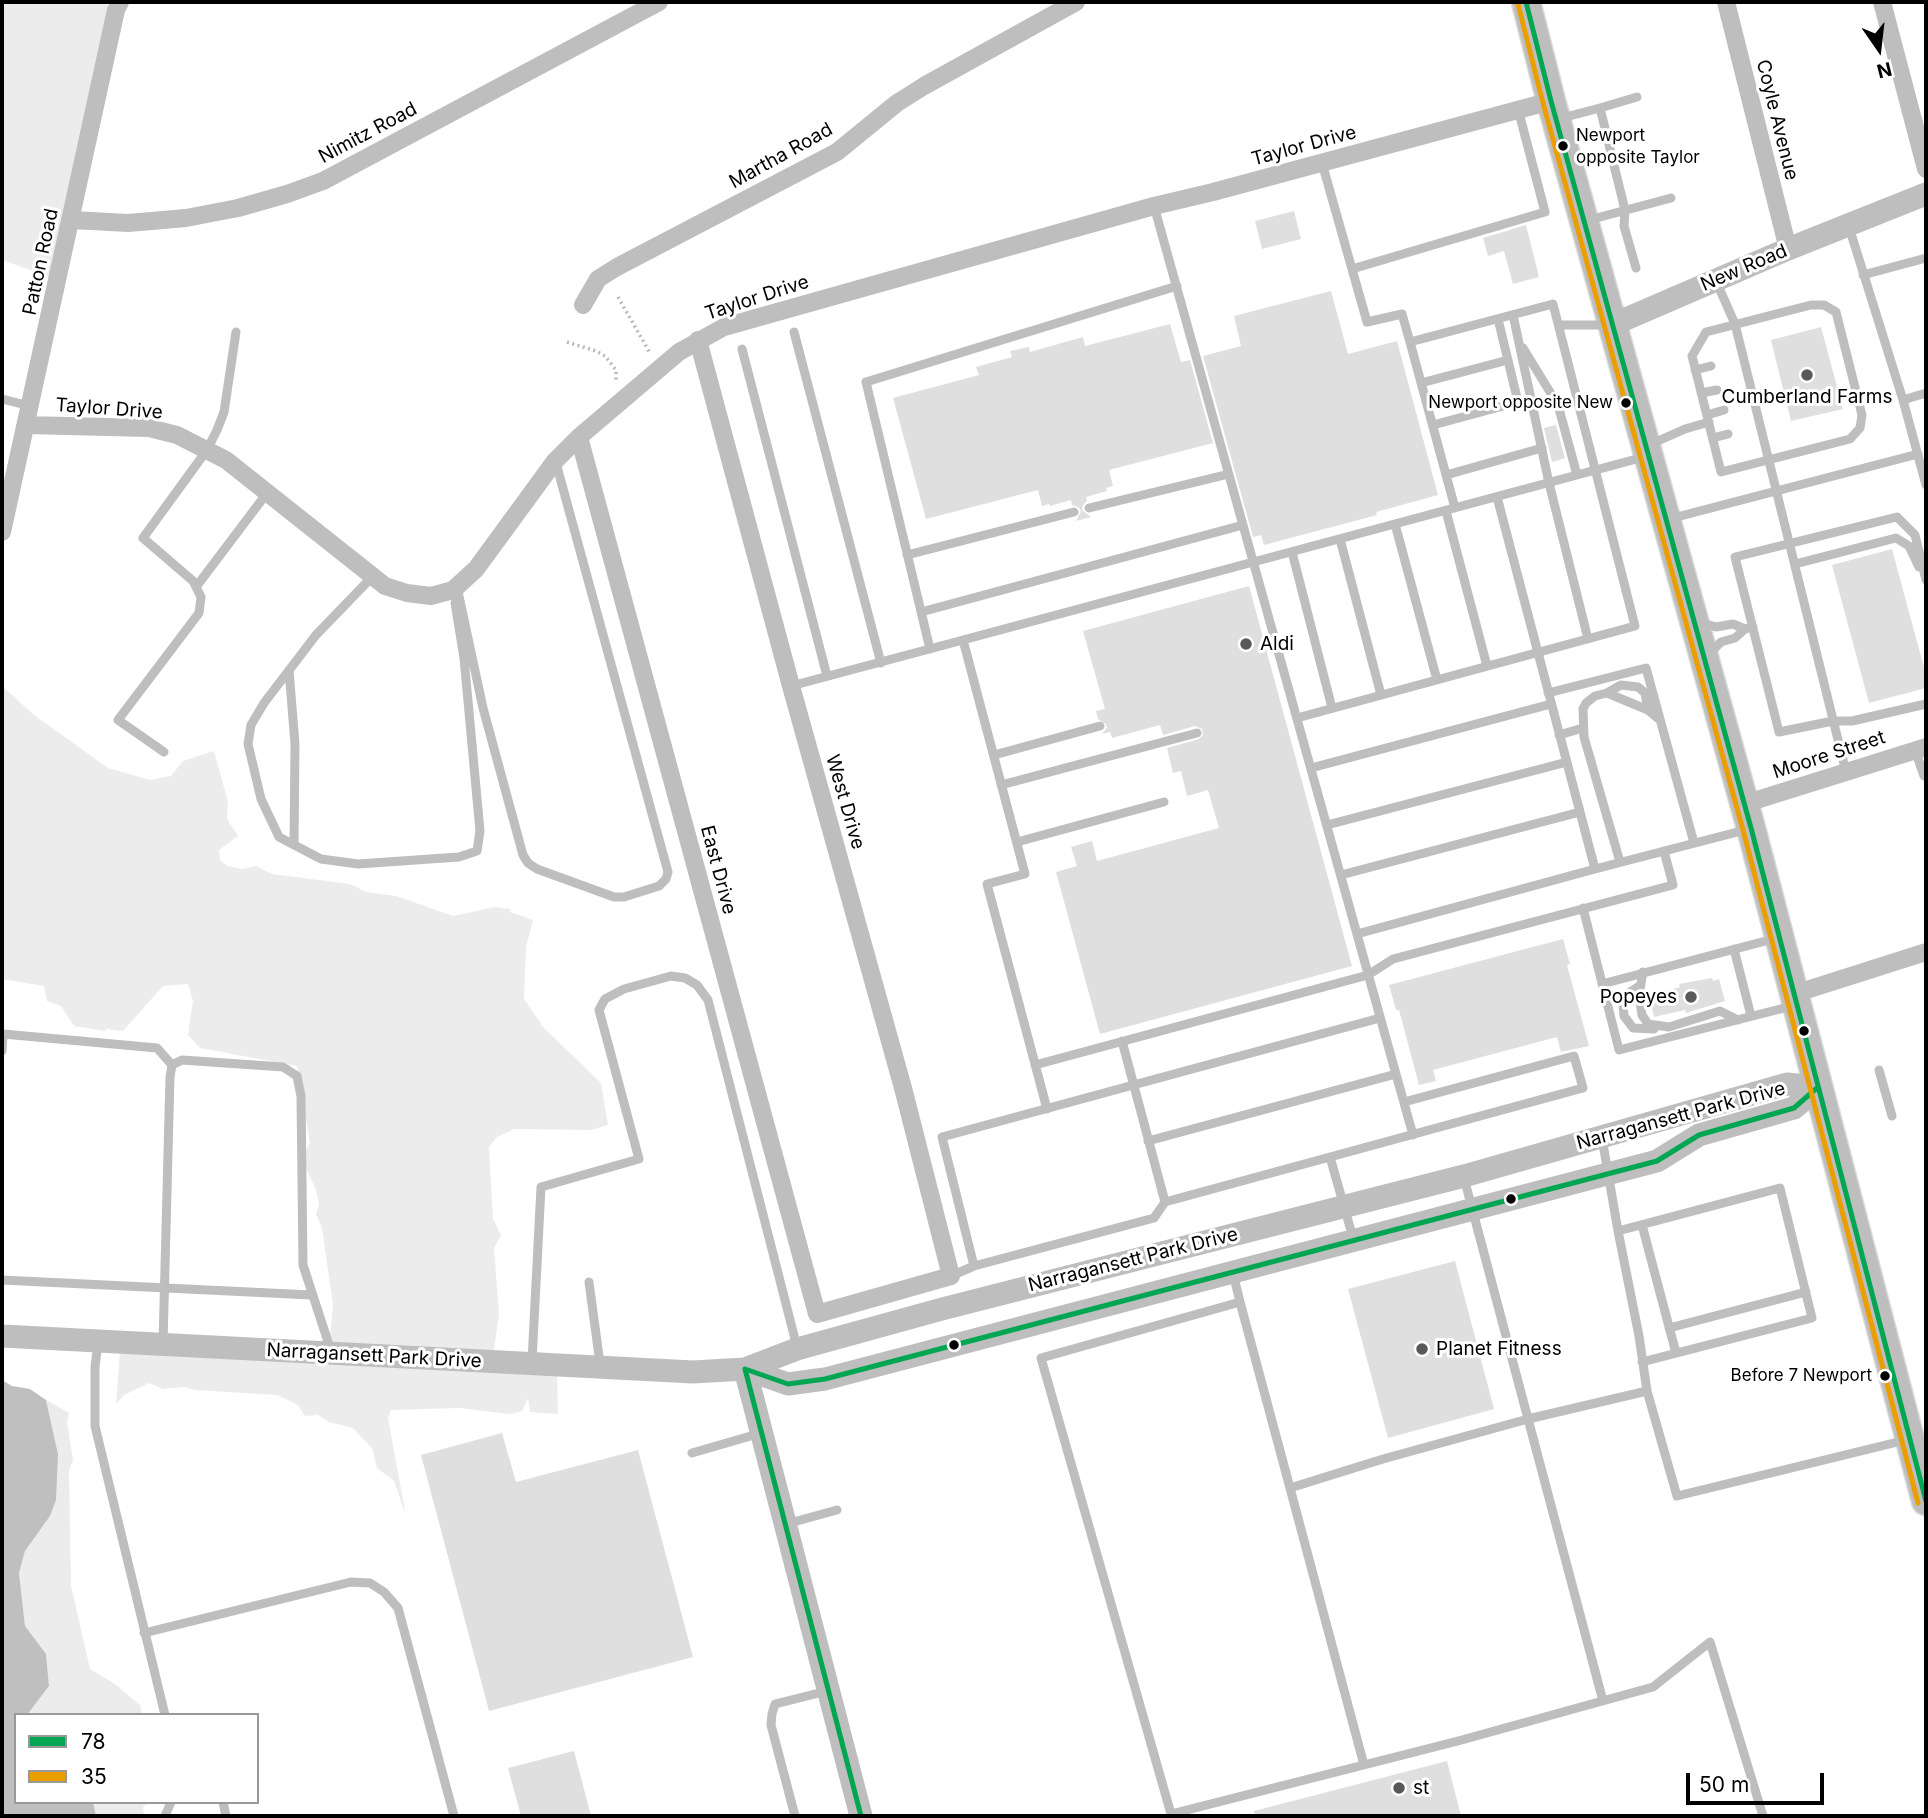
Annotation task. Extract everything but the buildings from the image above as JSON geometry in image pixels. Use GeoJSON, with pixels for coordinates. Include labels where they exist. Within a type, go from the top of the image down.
{"type":"FeatureCollection","features":[{"type":"Feature","properties":{"kind":"main road"},"geometry":{"type":"LineString","coordinates":[[1526,2],[1553,110],[1748,816],[1926,1502]]}},
{"type":"Feature","properties":{"kind":"street","name":"Patton Road"},"geometry":{"type":"LineString","coordinates":[[2,532],[116,10],[120,2]]}},
{"type":"Feature","properties":{"kind":"street","name":"Nimitz Road"},"geometry":{"type":"LineString","coordinates":[[72,220],[128,223],[186,218],[238,208],[299,190],[323,181],[659,2]]}},
{"type":"Feature","properties":{"kind":"street","name":"Martha Road"},"geometry":{"type":"LineString","coordinates":[[583,305],[598,279],[617,267],[837,152],[897,103],[924,86],[1076,2]]}},
{"type":"Feature","properties":{"kind":"street","name":"Coyle Avenue"},"geometry":{"type":"LineString","coordinates":[[1726,2],[1788,249]]}},
{"type":"Feature","properties":{"kind":"street"},"geometry":{"type":"LineString","coordinates":[[1882,2],[1926,169]]}},
{"type":"Feature","properties":{"kind":"street","name":"Taylor Drive"},"geometry":{"type":"LineString","coordinates":[[26,425],[149,428],[177,435],[226,460],[385,586],[407,593],[431,596],[455,588],[476,569],[555,461],[579,437],[659,368],[698,340],[724,327],[1154,206],[1322,163],[1518,108],[1553,110]]}},
{"type":"Feature","properties":{"kind":"street","name":"New Road"},"geometry":{"type":"LineString","coordinates":[[1612,325],[1788,249],[1926,194]]}},
{"type":"Feature","properties":{"kind":"street","name":"West Drive"},"geometry":{"type":"LineString","coordinates":[[698,340],[899,1075],[951,1276]]}},
{"type":"Feature","properties":{"kind":"street","name":"East Drive"},"geometry":{"type":"LineString","coordinates":[[579,437],[817,1314],[951,1276]]}},
{"type":"Feature","properties":{"kind":"street","name":"Moore Street"},"geometry":{"type":"LineString","coordinates":[[1748,816],[1846,772],[1921,748]]}},
{"type":"Feature","properties":{"kind":"street"},"geometry":{"type":"LineString","coordinates":[[1795,999],[1926,952]]}},
{"type":"Feature","properties":{"kind":"street","name":"Narragansett Park Drive"},"geometry":{"type":"LineString","coordinates":[[2,1336],[693,1372],[746,1369],[797,1349],[943,1309],[1464,1176],[1787,1084],[1818,1087]]}},
{"type":"Feature","properties":{"kind":"street","name":"Narragansett Park Drive"},"geometry":{"type":"LineString","coordinates":[[746,1369],[788,1384],[825,1379],[1609,1174],[1657,1161],[1699,1135],[1794,1108],[1818,1087]]}},
{"type":"Feature","properties":{"kind":"street"},"geometry":{"type":"LineString","coordinates":[[746,1369],[862,1816]]}},
{"type":"Feature","properties":{"kind":"lane"},"geometry":{"type":"LineString","coordinates":[[1553,110],[1600,108],[1637,97]]}},
{"type":"Feature","properties":{"kind":"lane"},"geometry":{"type":"LineString","coordinates":[[1352,269],[1545,212],[1518,108]]}},
{"type":"Feature","properties":{"kind":"lane"},"geometry":{"type":"LineString","coordinates":[[1600,108],[1636,268]]}},
{"type":"Feature","properties":{"kind":"lane"},"geometry":{"type":"LineString","coordinates":[[1322,163],[1367,322],[1402,314],[1446,475],[1450,509],[1487,666]]}},
{"type":"Feature","properties":{"kind":"lane"},"geometry":{"type":"LineString","coordinates":[[1585,221],[1671,198]]}},
{"type":"Feature","properties":{"kind":"lane"},"geometry":{"type":"LineString","coordinates":[[1154,206],[1413,1136]]}},
{"type":"Feature","properties":{"kind":"lane"},"geometry":{"type":"LineString","coordinates":[[1848,225],[1903,400],[1926,485]]}},
{"type":"Feature","properties":{"kind":"lane"},"geometry":{"type":"LineString","coordinates":[[1863,275],[1926,258]]}},
{"type":"Feature","properties":{"kind":"lane"},"geometry":{"type":"LineString","coordinates":[[1716,280],[1735,324],[1738,359],[1749,404],[1768,460],[1796,564],[1846,772]]}},
{"type":"Feature","properties":{"kind":"lane"},"geometry":{"type":"LineString","coordinates":[[930,649],[866,382],[1177,286]]}},
{"type":"Feature","properties":{"kind":"lane"},"geometry":{"type":"LineString","coordinates":[[1297,718],[1635,626],[1553,304],[1410,342]]}},
{"type":"Feature","properties":{"kind":"lane"},"geometry":{"type":"LineString","coordinates":[[1811,305],[1824,305],[1836,312],[1862,415],[1860,428],[1850,439],[1721,472],[1695,370],[1692,356],[1706,332],[1811,305]]}},
{"type":"Feature","properties":{"kind":"lane"},"geometry":{"type":"LineString","coordinates":[[1513,315],[1549,483],[1588,639]]}},
{"type":"Feature","properties":{"kind":"lane"},"geometry":{"type":"LineString","coordinates":[[1433,425],[1518,402],[1498,319]]}},
{"type":"Feature","properties":{"kind":"lane","name":"New Road"},"geometry":{"type":"LineString","coordinates":[[1559,325],[1612,325]]}},
{"type":"Feature","properties":{"kind":"lane"},"geometry":{"type":"LineString","coordinates":[[164,752],[118,720],[199,613],[201,597],[193,581],[143,538],[207,450],[224,412],[236,332]]}},
{"type":"Feature","properties":{"kind":"lane"},"geometry":{"type":"LineString","coordinates":[[794,332],[881,663]]}},
{"type":"Feature","properties":{"kind":"lane"},"geometry":{"type":"LineString","coordinates":[[1518,340],[1558,405],[1577,475]]}},
{"type":"Feature","properties":{"kind":"lane"},"geometry":{"type":"LineString","coordinates":[[742,349],[827,677]]}},
{"type":"Feature","properties":{"kind":"lane"},"geometry":{"type":"LineString","coordinates":[[1421,383],[1508,360]]}},
{"type":"Feature","properties":{"kind":"lane"},"geometry":{"type":"LineString","coordinates":[[1695,370],[1711,366]]}},
{"type":"Feature","properties":{"kind":"lane"},"geometry":{"type":"LineString","coordinates":[[1701,393],[1717,390]]}},
{"type":"Feature","properties":{"kind":"lane"},"geometry":{"type":"LineString","coordinates":[[1903,400],[1926,393]]}},
{"type":"Feature","properties":{"kind":"lane"},"geometry":{"type":"LineString","coordinates":[[2,399],[30,406]]}},
{"type":"Feature","properties":{"kind":"lane"},"geometry":{"type":"LineString","coordinates":[[791,686],[1595,470],[1647,451],[1724,411]]}},
{"type":"Feature","properties":{"kind":"lane"},"geometry":{"type":"LineString","coordinates":[[1713,438],[1728,434]]}},
{"type":"Feature","properties":{"kind":"lane"},"geometry":{"type":"LineString","coordinates":[[1446,475],[1542,448]]}},
{"type":"Feature","properties":{"kind":"lane"},"geometry":{"type":"LineString","coordinates":[[1666,520],[1918,454]]}},
{"type":"Feature","properties":{"kind":"lane"},"geometry":{"type":"LineString","coordinates":[[455,588],[483,709],[523,855],[528,863],[537,869],[614,897],[624,897],[659,886],[666,879],[668,872],[555,461]]}},
{"type":"Feature","properties":{"kind":"lane"},"geometry":{"type":"LineString","coordinates":[[1089,508],[1229,474]]}},
{"type":"Feature","properties":{"kind":"lane"},"geometry":{"type":"LineString","coordinates":[[196,587],[267,493]]}},
{"type":"Feature","properties":{"kind":"lane"},"geometry":{"type":"LineString","coordinates":[[1497,496],[1595,869]]}},
{"type":"Feature","properties":{"kind":"lane"},"geometry":{"type":"LineString","coordinates":[[907,555],[1074,512]]}},
{"type":"Feature","properties":{"kind":"lane"},"geometry":{"type":"LineString","coordinates":[[1926,583],[1915,535],[1897,517],[1735,557],[1749,628],[1779,732],[1833,721],[1852,721],[1926,704]]}},
{"type":"Feature","properties":{"kind":"lane"},"geometry":{"type":"LineString","coordinates":[[1395,524],[1437,680]]}},
{"type":"Feature","properties":{"kind":"lane"},"geometry":{"type":"LineString","coordinates":[[921,612],[1243,525]]}},
{"type":"Feature","properties":{"kind":"lane"},"geometry":{"type":"LineString","coordinates":[[1796,564],[1896,538],[1909,546],[1926,583]]}},
{"type":"Feature","properties":{"kind":"lane"},"geometry":{"type":"LineString","coordinates":[[1340,539],[1381,695]]}},
{"type":"Feature","properties":{"kind":"lane"},"geometry":{"type":"LineString","coordinates":[[1292,552],[1332,708]]}},
{"type":"Feature","properties":{"kind":"lane"},"geometry":{"type":"LineString","coordinates":[[373,576],[316,635],[264,703],[251,725],[247,744],[261,799],[279,837],[321,859],[358,864],[459,857],[477,851],[480,831],[455,588]]}},
{"type":"Feature","properties":{"kind":"lane"},"geometry":{"type":"LineString","coordinates":[[1693,621],[1716,627],[1733,624],[1749,628]]}},
{"type":"Feature","properties":{"kind":"lane"},"geometry":{"type":"LineString","coordinates":[[1704,660],[1721,642],[1735,638],[1749,628]]}},
{"type":"Feature","properties":{"kind":"lane"},"geometry":{"type":"LineString","coordinates":[[963,640],[1025,874],[987,884],[1047,1109]]}},
{"type":"Feature","properties":{"kind":"lane"},"geometry":{"type":"LineString","coordinates":[[1548,693],[1646,668],[1694,843]]}},
{"type":"Feature","properties":{"kind":"lane"},"geometry":{"type":"LineString","coordinates":[[289,670],[295,744],[294,845]]}},
{"type":"Feature","properties":{"kind":"lane"},"geometry":{"type":"LineString","coordinates":[[1620,862],[1583,728],[1583,709],[1595,696],[1621,685],[1638,687],[1645,693],[1648,710]]}},
{"type":"Feature","properties":{"kind":"lane"},"geometry":{"type":"LineString","coordinates":[[1607,693],[1648,710],[1661,722]]}},
{"type":"Feature","properties":{"kind":"lane"},"geometry":{"type":"LineString","coordinates":[[1311,768],[1551,704]]}},
{"type":"Feature","properties":{"kind":"lane"},"geometry":{"type":"LineString","coordinates":[[994,755],[1100,726]]}},
{"type":"Feature","properties":{"kind":"lane"},"geometry":{"type":"LineString","coordinates":[[1559,735],[1583,728]]}},
{"type":"Feature","properties":{"kind":"lane"},"geometry":{"type":"LineString","coordinates":[[1001,785],[1197,733]]}},
{"type":"Feature","properties":{"kind":"lane"},"geometry":{"type":"LineString","coordinates":[[1921,748],[1924,776]]}},
{"type":"Feature","properties":{"kind":"lane"},"geometry":{"type":"LineString","coordinates":[[1327,825],[1567,762]]}},
{"type":"Feature","properties":{"kind":"lane"},"geometry":{"type":"LineString","coordinates":[[1017,842],[1164,802]]}},
{"type":"Feature","properties":{"kind":"lane"},"geometry":{"type":"LineString","coordinates":[[1341,876],[1580,812]]}},
{"type":"Feature","properties":{"kind":"lane"},"geometry":{"type":"LineString","coordinates":[[1357,934],[1694,843],[1748,816]]}},
{"type":"Feature","properties":{"kind":"lane"},"geometry":{"type":"LineString","coordinates":[[1035,1065],[1368,975],[1393,959],[1673,885],[1664,851]]}},
{"type":"Feature","properties":{"kind":"lane"},"geometry":{"type":"LineString","coordinates":[[1580,909],[1619,1050],[1738,1020],[1795,999]]}},
{"type":"Feature","properties":{"kind":"lane"},"geometry":{"type":"LineString","coordinates":[[1602,984],[1779,937]]}},
{"type":"Feature","properties":{"kind":"lane"},"geometry":{"type":"LineString","coordinates":[[1734,950],[1751,1016]]}},
{"type":"Feature","properties":{"kind":"lane"},"geometry":{"type":"LineString","coordinates":[[1643,972],[1639,995],[1642,1015],[1648,1024],[1669,1027]]}},
{"type":"Feature","properties":{"kind":"lane"},"geometry":{"type":"LineString","coordinates":[[531,1364],[541,1187],[639,1159],[599,1010],[605,999],[624,989],[671,976],[685,978],[697,985],[708,1000],[797,1349]]}},
{"type":"Feature","properties":{"kind":"lane"},"geometry":{"type":"LineString","coordinates":[[1641,985],[1630,992],[1623,1005],[1624,1016],[1633,1028],[1644,1030],[1669,1027],[1720,1011],[1738,1020]]}},
{"type":"Feature","properties":{"kind":"lane"},"geometry":{"type":"LineString","coordinates":[[974,1266],[942,1138],[1380,1017]]}},
{"type":"Feature","properties":{"kind":"lane"},"geometry":{"type":"LineString","coordinates":[[2,1051],[2,1034],[156,1048],[172,1065],[163,1345]]}},
{"type":"Feature","properties":{"kind":"lane"},"geometry":{"type":"LineString","coordinates":[[1122,1041],[1165,1202]]}},
{"type":"Feature","properties":{"kind":"lane"},"geometry":{"type":"LineString","coordinates":[[951,1276],[974,1266],[1154,1218],[1165,1202],[1583,1088],[1574,1056],[1404,1102]]}},
{"type":"Feature","properties":{"kind":"lane"},"geometry":{"type":"LineString","coordinates":[[172,1065],[182,1060],[283,1068],[297,1076],[301,1096],[303,1265],[332,1354]]}},
{"type":"Feature","properties":{"kind":"lane"},"geometry":{"type":"LineString","coordinates":[[1879,1070],[1892,1116]]}},
{"type":"Feature","properties":{"kind":"lane"},"geometry":{"type":"LineString","coordinates":[[1148,1141],[1396,1074]]}},
{"type":"Feature","properties":{"kind":"lane"},"geometry":{"type":"LineString","coordinates":[[1602,1138],[1647,1391],[1677,1496],[1911,1439]]}},
{"type":"Feature","properties":{"kind":"lane"},"geometry":{"type":"LineString","coordinates":[[1330,1157],[1353,1240]]}},
{"type":"Feature","properties":{"kind":"lane"},"geometry":{"type":"LineString","coordinates":[[1464,1176],[1602,1701]]}},
{"type":"Feature","properties":{"kind":"lane"},"geometry":{"type":"LineString","coordinates":[[1618,1231],[1780,1188],[1812,1318],[1642,1362]]}},
{"type":"Feature","properties":{"kind":"lane"},"geometry":{"type":"LineString","coordinates":[[1642,1224],[1676,1353]]}},
{"type":"Feature","properties":{"kind":"lane"},"geometry":{"type":"LineString","coordinates":[[1232,1271],[1364,1765]]}},
{"type":"Feature","properties":{"kind":"lane"},"geometry":{"type":"LineString","coordinates":[[2,1280],[312,1295]]}},
{"type":"Feature","properties":{"kind":"lane"},"geometry":{"type":"LineString","coordinates":[[589,1283],[600,1366]]}},
{"type":"Feature","properties":{"kind":"lane"},"geometry":{"type":"LineString","coordinates":[[1669,1328],[1805,1292]]}},
{"type":"Feature","properties":{"kind":"lane"},"geometry":{"type":"LineString","coordinates":[[1240,1302],[1041,1358],[1171,1814],[1653,1687],[1710,1642],[1762,1816]]}},
{"type":"Feature","properties":{"kind":"lane"},"geometry":{"type":"LineString","coordinates":[[99,1342],[95,1367],[95,1426],[164,1713]]}},
{"type":"Feature","properties":{"kind":"lane"},"geometry":{"type":"LineString","coordinates":[[1290,1488],[1528,1419],[1647,1391]]}},
{"type":"Feature","properties":{"kind":"lane"},"geometry":{"type":"LineString","coordinates":[[692,1453],[762,1432]]}},
{"type":"Feature","properties":{"kind":"lane"},"geometry":{"type":"LineString","coordinates":[[786,1524],[837,1510]]}},
{"type":"Feature","properties":{"kind":"lane"},"geometry":{"type":"LineString","coordinates":[[144,1633],[351,1582],[370,1583],[384,1592],[398,1608],[454,1816]]}},
{"type":"Feature","properties":{"kind":"lane"},"geometry":{"type":"LineString","coordinates":[[795,1816],[771,1725],[772,1714],[775,1704],[828,1690]]}},
{"type":"Feature","properties":{"kind":"path"},"geometry":{"type":"LineString","coordinates":[[618,297],[659,368]]}},
{"type":"Feature","properties":{"kind":"path"},"geometry":{"type":"LineString","coordinates":[[567,342],[605,356],[616,370],[616,386]]}},
{"type":"Feature","properties":{"kind":"shaded area"},"geometry":{"type":"Polygon","coordinates":[[[2,2],[107,2],[109,21],[56,279],[2,260],[2,2]]]}},
{"type":"Feature","properties":{"kind":"shaded area"},"geometry":{"type":"Polygon","coordinates":[[[2,686],[34,715],[108,768],[150,780],[171,776],[183,761],[214,751],[228,802],[227,819],[238,836],[219,850],[220,860],[227,866],[242,869],[256,866],[272,874],[350,884],[366,892],[396,896],[453,916],[495,907],[510,909],[510,912],[533,920],[526,947],[524,999],[544,1028],[601,1083],[608,1125],[591,1130],[514,1129],[497,1137],[489,1147],[493,1219],[501,1235],[494,1248],[499,1314],[493,1357],[557,1369],[558,1414],[530,1412],[528,1398],[522,1411],[510,1414],[460,1408],[391,1410],[388,1418],[406,1516],[394,1481],[377,1468],[372,1448],[353,1428],[329,1422],[318,1415],[305,1416],[298,1405],[277,1395],[195,1390],[185,1387],[163,1389],[149,1383],[124,1395],[116,1404],[121,1337],[329,1347],[333,1305],[322,1228],[316,1214],[319,1205],[316,1190],[302,1159],[310,1143],[297,1066],[200,1048],[188,1035],[193,1001],[188,984],[163,986],[123,1031],[105,1031],[74,1026],[61,1006],[47,1001],[44,986],[2,979],[2,686]]]}},
{"type":"Feature","properties":{"kind":"shaded area"},"geometry":{"type":"Polygon","coordinates":[[[2,1380],[12,1386],[30,1389],[46,1400],[58,1454],[56,1500],[50,1516],[25,1551],[19,1573],[25,1626],[46,1654],[49,1686],[29,1713],[14,1713],[14,1804],[93,1804],[96,1816],[2,1816],[2,1380]]]}},
{"type":"Feature","properties":{"kind":"shaded area"},"geometry":{"type":"Polygon","coordinates":[[[46,1400],[69,1413],[67,1422],[73,1460],[69,1470],[71,1586],[90,1669],[115,1684],[140,1705],[142,1713],[29,1713],[49,1686],[46,1654],[25,1627],[19,1573],[25,1551],[50,1516],[58,1454],[46,1400]]]}},
{"type":"Feature","properties":{"kind":"shaded area"},"geometry":{"type":"Polygon","coordinates":[[[93,1804],[147,1804],[143,1807],[144,1816],[96,1816],[93,1804]]]}},
{"type":"Feature","properties":{"kind":"transit line","name":"78"},"geometry":{"type":"LineString","coordinates":[[1526,2],[1751,828],[1926,1501]]}},
{"type":"Feature","properties":{"kind":"transit line","name":"35"},"geometry":{"type":"LineString","coordinates":[[1518,4],[1743,830],[1918,1503]]}},
{"type":"Feature","properties":{"kind":"transit line","name":"78"},"geometry":{"type":"LineString","coordinates":[[745,1369],[788,1384],[825,1379],[1657,1161],[1699,1135],[1794,1108],[1818,1087]]}},
{"type":"Feature","properties":{"kind":"transit line","name":"78"},"geometry":{"type":"LineString","coordinates":[[745,1369],[861,1816]]}},
{"type":"Feature","properties":{"kind":"place","name":"Newport opposite Taylor"},"geometry":{"type":"Point","coordinates":[1563,146]}},
{"type":"Feature","properties":{"kind":"place","name":"Cumberland Farms"},"geometry":{"type":"Point","coordinates":[1807,375]}},
{"type":"Feature","properties":{"kind":"place","name":"Newport opposite New"},"geometry":{"type":"Point","coordinates":[1626,403]}},
{"type":"Feature","properties":{"kind":"place","name":"Aldi"},"geometry":{"type":"Point","coordinates":[1246,644]}},
{"type":"Feature","properties":{"kind":"place","name":"Popeyes"},"geometry":{"type":"Point","coordinates":[1691,997]}},
{"type":"Feature","properties":{"kind":"place","name":"Planet Fitness"},"geometry":{"type":"Point","coordinates":[1422,1349]}},
{"type":"Feature","properties":{"kind":"place","name":"Before 7 Newport"},"geometry":{"type":"Point","coordinates":[1885,1376]}},
{"type":"Feature","properties":{"kind":"place","name":"st"},"geometry":{"type":"Point","coordinates":[1399,1788]}}]}
